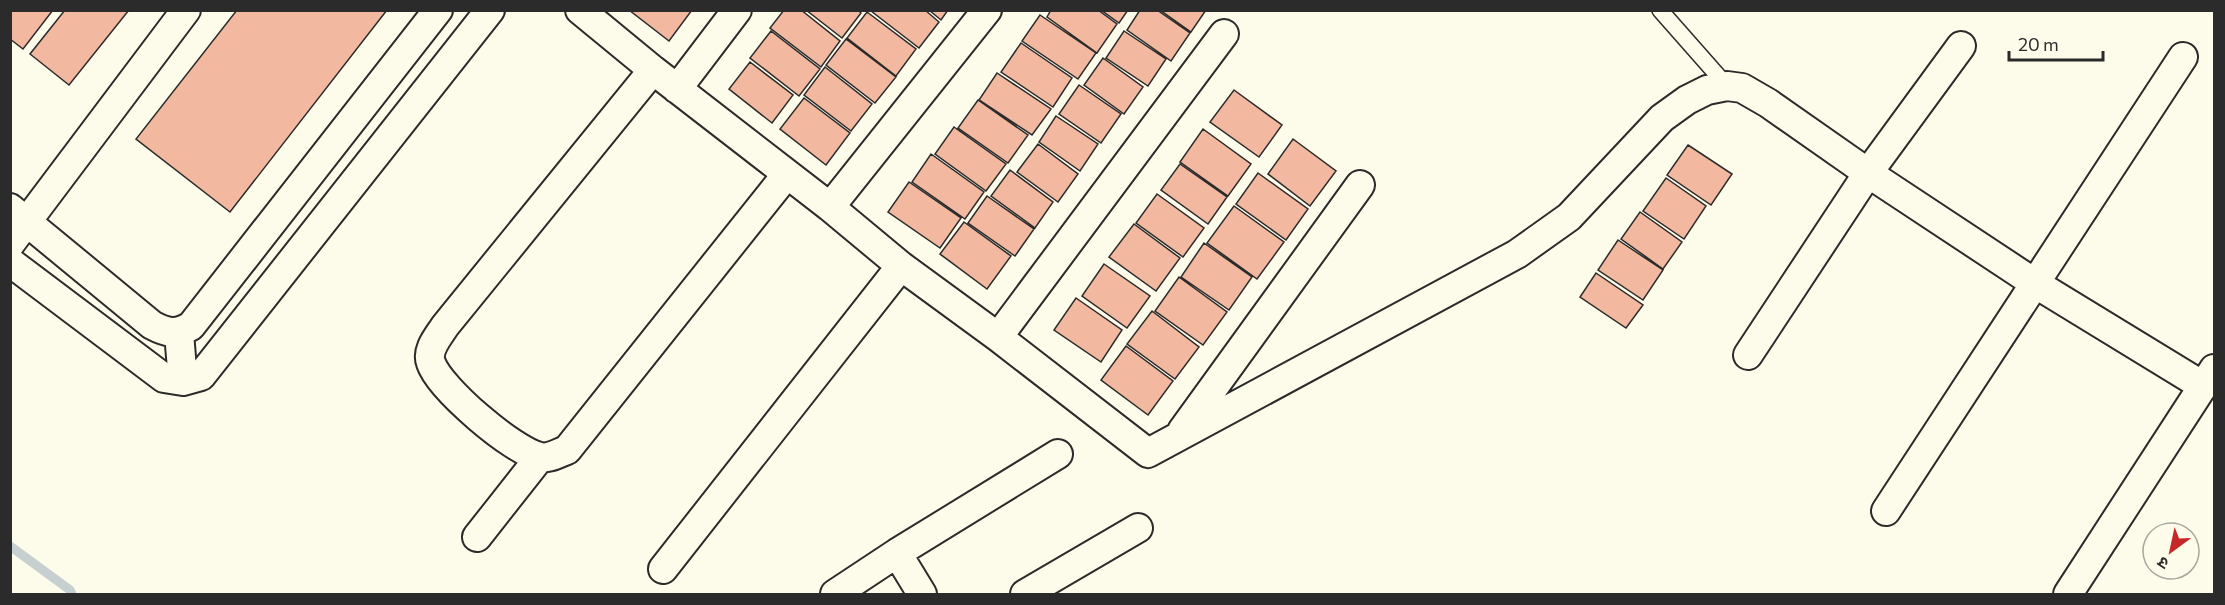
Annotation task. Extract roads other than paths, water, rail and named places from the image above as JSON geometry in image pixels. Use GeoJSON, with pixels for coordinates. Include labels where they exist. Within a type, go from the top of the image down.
{"type":"FeatureCollection","features":[{"type":"Feature","properties":{"kind":"street"},"geometry":{"type":"LineString","coordinates":[[186,10],[19,215],[12,261],[148,368],[164,378],[183,381],[201,376],[490,10]]}},
{"type":"Feature","properties":{"kind":"street"},"geometry":{"type":"LineString","coordinates":[[19,215],[152,325],[166,332],[179,333],[191,326],[438,10]]}},
{"type":"Feature","properties":{"kind":"street"},"geometry":{"type":"LineString","coordinates":[[580,10],[677,89],[830,207],[900,266],[998,337],[1148,453],[1516,254],[1569,217],[1662,118],[1687,100],[1707,90],[1727,86],[1742,88],[1768,103],[1868,173],[2036,284],[2209,378],[2068,594]]}},
{"type":"Feature","properties":{"kind":"street"},"geometry":{"type":"LineString","coordinates":[[677,89],[737,10]]}},
{"type":"Feature","properties":{"kind":"street"},"geometry":{"type":"LineString","coordinates":[[830,207],[987,10]]}},
{"type":"Feature","properties":{"kind":"street"},"geometry":{"type":"LineString","coordinates":[[998,337],[1224,34]]}},
{"type":"Feature","properties":{"kind":"street"},"geometry":{"type":"LineString","coordinates":[[1748,355],[1868,173],[1961,46]]}},
{"type":"Feature","properties":{"kind":"street"},"geometry":{"type":"LineString","coordinates":[[1886,511],[2183,57]]}},
{"type":"Feature","properties":{"kind":"street"},"geometry":{"type":"LineString","coordinates":[[653,70],[446,326],[430,350],[431,363],[444,383],[487,425],[540,457],[552,456],[567,450],[787,174]]}},
{"type":"Feature","properties":{"kind":"street"},"geometry":{"type":"LineString","coordinates":[[1178,436],[1360,185]]}},
{"type":"Feature","properties":{"kind":"street"},"geometry":{"type":"LineString","coordinates":[[663,569],[900,266]]}},
{"type":"Feature","properties":{"kind":"street"},"geometry":{"type":"LineString","coordinates":[[179,333],[183,381]]}},
{"type":"Feature","properties":{"kind":"street"},"geometry":{"type":"LineString","coordinates":[[835,594],[1058,454]]}},
{"type":"Feature","properties":{"kind":"street"},"geometry":{"type":"LineString","coordinates":[[477,537],[540,457]]}},
{"type":"Feature","properties":{"kind":"street"},"geometry":{"type":"LineString","coordinates":[[1025,594],[1138,528]]}},
{"type":"Feature","properties":{"kind":"street"},"geometry":{"type":"LineString","coordinates":[[897,553],[922,594]]}},
{"type":"Feature","properties":{"kind":"lane"},"geometry":{"type":"LineString","coordinates":[[1660,10],[1727,86]]}},
{"type":"Feature","properties":{"kind":"waterway"},"geometry":{"type":"LineString","coordinates":[[10,546],[70,590],[72,594]]}}]}
